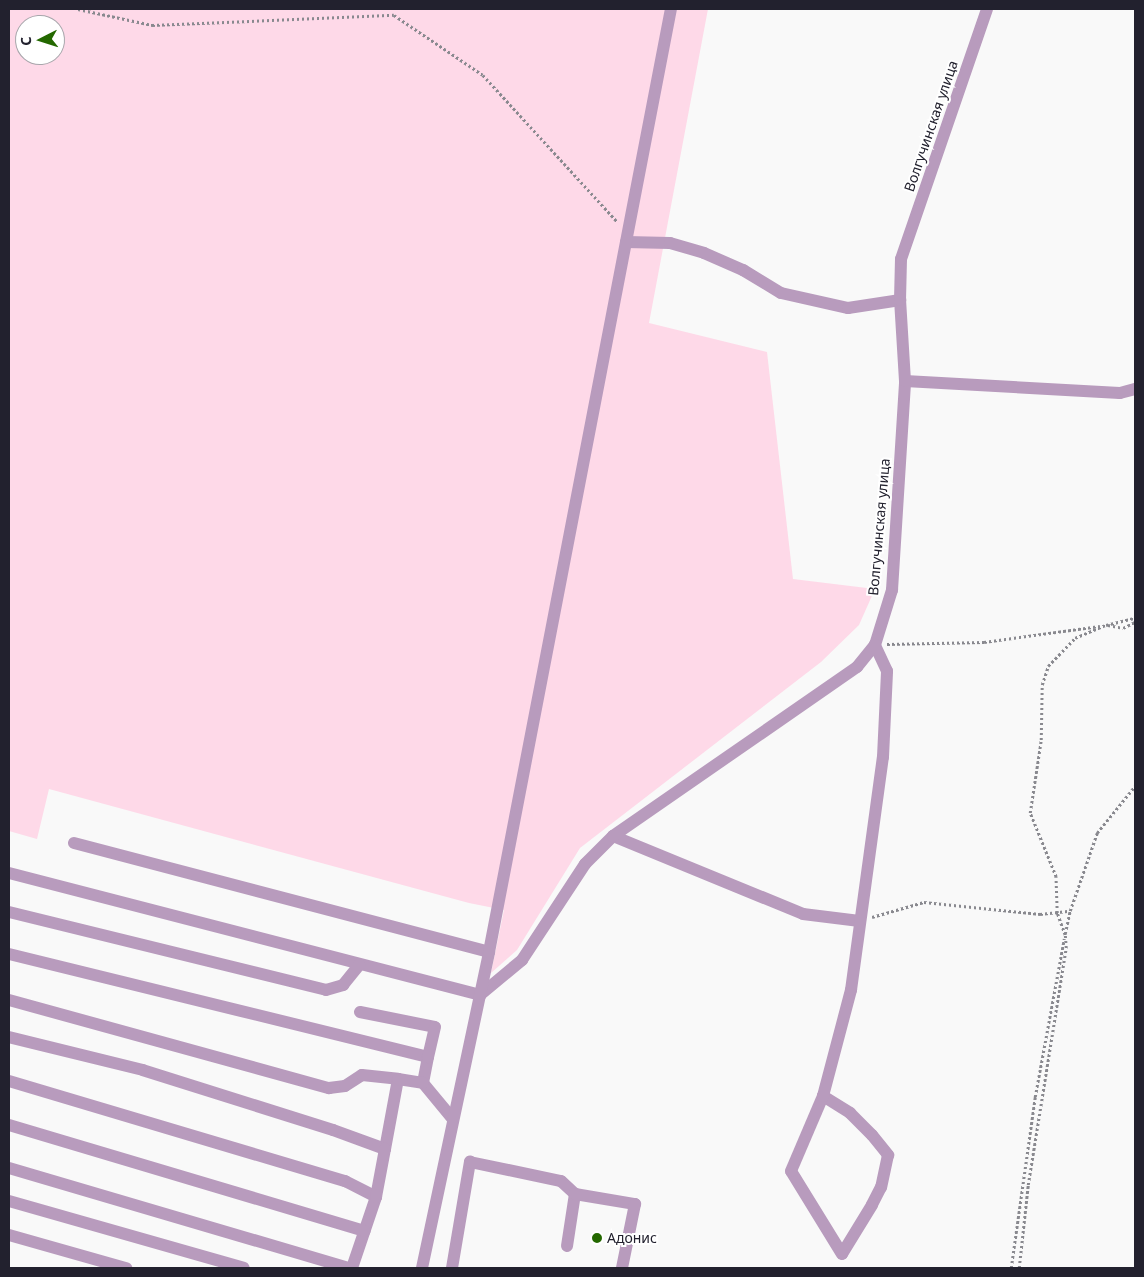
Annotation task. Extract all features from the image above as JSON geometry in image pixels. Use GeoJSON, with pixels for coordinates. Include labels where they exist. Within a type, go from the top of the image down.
{"type":"FeatureCollection","features":[{"type":"Feature","properties":{"kind":"street"},"geometry":{"type":"LineString","coordinates":[[422,1268],[452,1118],[489,952],[671,9]]}},
{"type":"Feature","properties":{"kind":"street","name":"Волгучинская улица"},"geometry":{"type":"LineString","coordinates":[[480,995],[522,960],[584,864],[613,836],[857,667],[875,644],[892,590],[905,381],[900,300],[901,259],[986,9]]}},
{"type":"Feature","properties":{"kind":"street"},"geometry":{"type":"LineString","coordinates":[[627,237],[670,243],[704,253],[743,270],[780,293],[848,308],[900,300]]}},
{"type":"Feature","properties":{"kind":"street"},"geometry":{"type":"LineString","coordinates":[[905,381],[1120,393],[1135,389]]}},
{"type":"Feature","properties":{"kind":"street"},"geometry":{"type":"LineString","coordinates":[[824,1096],[850,1113],[872,1135],[888,1156],[881,1187],[842,1254],[791,1171],[824,1096],[851,990],[883,757],[887,671],[875,644]]}},
{"type":"Feature","properties":{"kind":"street"},"geometry":{"type":"LineString","coordinates":[[613,836],[803,914],[860,921]]}},
{"type":"Feature","properties":{"kind":"street"},"geometry":{"type":"LineString","coordinates":[[74,843],[489,952]]}},
{"type":"Feature","properties":{"kind":"street"},"geometry":{"type":"LineString","coordinates":[[9,873],[480,995]]}},
{"type":"Feature","properties":{"kind":"street"},"geometry":{"type":"LineString","coordinates":[[9,912],[326,990],[343,985],[359,965]]}},
{"type":"Feature","properties":{"kind":"street"},"geometry":{"type":"LineString","coordinates":[[9,954],[428,1057]]}},
{"type":"Feature","properties":{"kind":"street"},"geometry":{"type":"LineString","coordinates":[[9,1000],[329,1088],[345,1086],[362,1075],[423,1083],[452,1118]]}},
{"type":"Feature","properties":{"kind":"street"},"geometry":{"type":"LineString","coordinates":[[360,1012],[435,1026],[423,1083]]}},
{"type":"Feature","properties":{"kind":"street"},"geometry":{"type":"LineString","coordinates":[[9,1038],[143,1070],[333,1130],[385,1149]]}},
{"type":"Feature","properties":{"kind":"street"},"geometry":{"type":"LineString","coordinates":[[352,1268],[376,1198],[398,1079]]}},
{"type":"Feature","properties":{"kind":"street"},"geometry":{"type":"LineString","coordinates":[[9,1081],[345,1182],[376,1198]]}},
{"type":"Feature","properties":{"kind":"street"},"geometry":{"type":"LineString","coordinates":[[9,1125],[365,1231]]}},
{"type":"Feature","properties":{"kind":"street"},"geometry":{"type":"LineString","coordinates":[[452,1268],[470,1162],[561,1181],[575,1194],[635,1204],[622,1268]]}},
{"type":"Feature","properties":{"kind":"street"},"geometry":{"type":"LineString","coordinates":[[9,1168],[349,1268]]}},
{"type":"Feature","properties":{"kind":"street"},"geometry":{"type":"LineString","coordinates":[[566,1246],[575,1194]]}},
{"type":"Feature","properties":{"kind":"street"},"geometry":{"type":"LineString","coordinates":[[9,1201],[244,1268]]}},
{"type":"Feature","properties":{"kind":"street"},"geometry":{"type":"LineString","coordinates":[[9,1235],[126,1268]]}},
{"type":"Feature","properties":{"kind":"path"},"geometry":{"type":"LineString","coordinates":[[78,9],[152,25],[394,15],[483,75],[627,237]]}},
{"type":"Feature","properties":{"kind":"path"},"geometry":{"type":"LineString","coordinates":[[875,644],[984,642],[1106,625],[1135,618]]}},
{"type":"Feature","properties":{"kind":"path"},"geometry":{"type":"LineString","coordinates":[[1019,1268],[1028,1185],[1066,948],[1065,935],[1057,913],[1056,877],[1030,813],[1041,740],[1042,685],[1048,666],[1063,648],[1075,638],[1106,625],[1124,628],[1135,622]]}},
{"type":"Feature","properties":{"kind":"path"},"geometry":{"type":"LineString","coordinates":[[1011,1268],[1036,1097],[1070,911],[1097,833],[1135,786]]}},
{"type":"Feature","properties":{"kind":"path"},"geometry":{"type":"LineString","coordinates":[[860,921],[924,902],[1040,914],[1070,911]]}},
{"type":"Feature","properties":{"kind":"shaded area"},"geometry":{"type":"Polygon","coordinates":[[[9,9],[708,9],[649,323],[767,352],[793,579],[875,589],[859,625],[821,662],[580,848],[517,950],[491,973],[504,910],[469,903],[49,789],[37,839],[9,831],[9,9]]]}},
{"type":"Feature","properties":{"kind":"place","name":"Адонис"},"geometry":{"type":"Point","coordinates":[597,1238]}}]}
